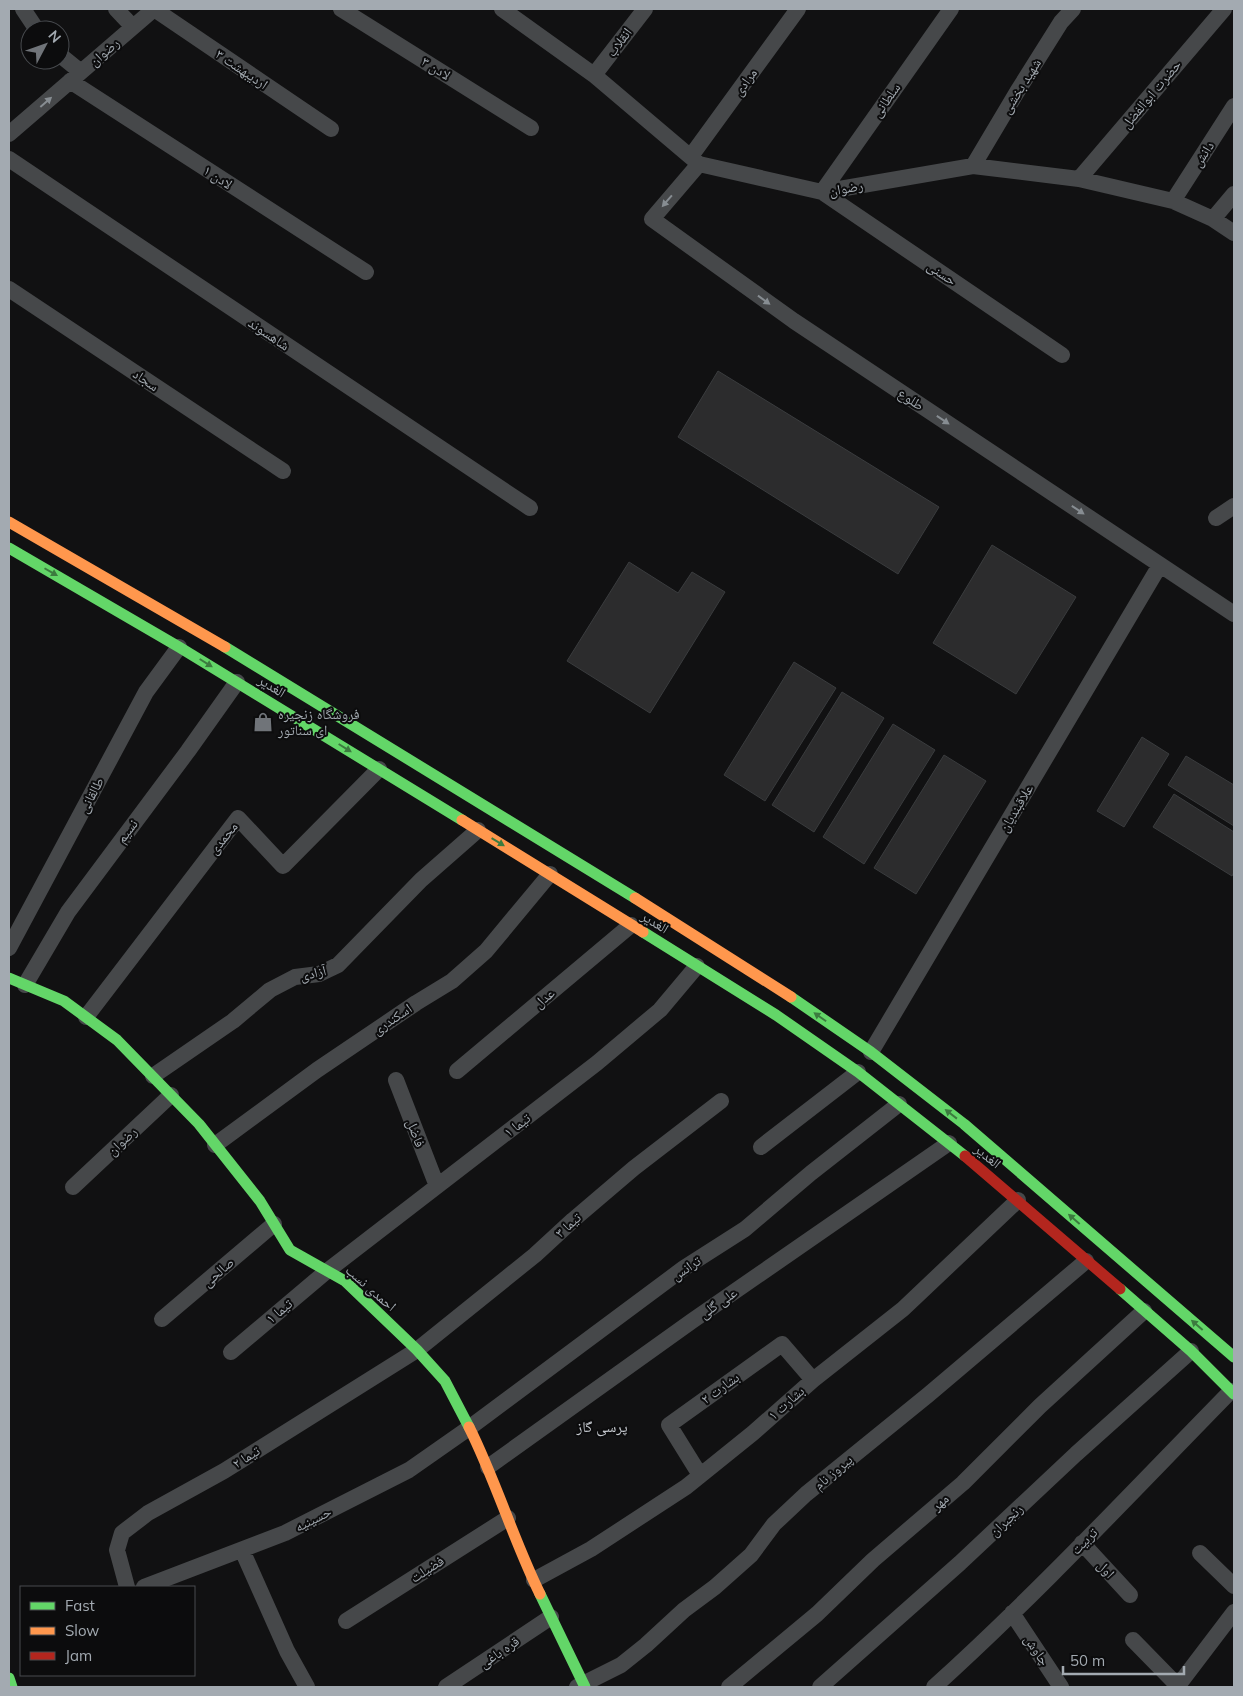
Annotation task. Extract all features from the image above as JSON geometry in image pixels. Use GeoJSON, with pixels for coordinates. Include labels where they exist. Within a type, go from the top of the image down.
{"type":"FeatureCollection","features":[{"type":"Feature","properties":{"kind":"main road","name":"الغدیر"},"geometry":{"type":"LineString","coordinates":[[9,522],[192,626],[789,995],[864,1062],[900,1104],[1018,1200],[1191,1351],[1232,1393]]}},
{"type":"Feature","properties":{"kind":"main road","name":"الغدیر"},"geometry":{"type":"LineString","coordinates":[[9,548],[180,647],[776,1015],[864,1062],[964,1124],[1234,1357]]}},
{"type":"Feature","properties":{"kind":"main road","name":"احمدی نسب"},"geometry":{"type":"LineString","coordinates":[[9,978],[64,1001],[117,1040],[199,1124],[260,1201],[290,1250],[345,1281],[417,1350],[445,1381],[488,1467],[534,1580],[582,1686]]}},
{"type":"Feature","properties":{"kind":"street"},"geometry":{"type":"LineString","coordinates":[[23,9],[30,20]]}},
{"type":"Feature","properties":{"kind":"street"},"geometry":{"type":"LineString","coordinates":[[116,9],[133,27]]}},
{"type":"Feature","properties":{"kind":"street","name":"رضوان"},"geometry":{"type":"LineString","coordinates":[[9,134],[154,9]]}},
{"type":"Feature","properties":{"kind":"street","name":"اردیبهشت ۳"},"geometry":{"type":"LineString","coordinates":[[154,9],[332,129]]}},
{"type":"Feature","properties":{"kind":"street","name":"لادن ۳"},"geometry":{"type":"LineString","coordinates":[[340,9],[531,128]]}},
{"type":"Feature","properties":{"kind":"street","name":"انقلاب"},"geometry":{"type":"LineString","coordinates":[[594,75],[645,9]]}},
{"type":"Feature","properties":{"kind":"street","name":"مرادی"},"geometry":{"type":"LineString","coordinates":[[695,160],[798,9]]}},
{"type":"Feature","properties":{"kind":"street","name":"سلطانی"},"geometry":{"type":"LineString","coordinates":[[822,192],[951,9]]}},
{"type":"Feature","properties":{"kind":"street","name":"شهید بخشی"},"geometry":{"type":"LineString","coordinates":[[973,166],[1061,22],[1073,9]]}},
{"type":"Feature","properties":{"kind":"street","name":"حضرت ابوالفضل"},"geometry":{"type":"LineString","coordinates":[[1079,179],[1224,9]]}},
{"type":"Feature","properties":{"kind":"street","name":"رضوان"},"geometry":{"type":"LineString","coordinates":[[511,11],[594,75],[695,160],[822,192],[973,166],[1079,179],[1173,202],[1213,219],[1234,233]]}},
{"type":"Feature","properties":{"kind":"street","name":"لادن ۱"},"geometry":{"type":"LineString","coordinates":[[70,68],[76,76],[366,272]]}},
{"type":"Feature","properties":{"kind":"street","name":"دانش"},"geometry":{"type":"LineString","coordinates":[[1173,202],[1234,106]]}},
{"type":"Feature","properties":{"kind":"street","name":"شاهسوند"},"geometry":{"type":"LineString","coordinates":[[9,159],[530,508]]}},
{"type":"Feature","properties":{"kind":"street","name":"طلوع"},"geometry":{"type":"LineString","coordinates":[[695,160],[652,219],[794,321],[1234,614]]}},
{"type":"Feature","properties":{"kind":"street","name":"حسنی"},"geometry":{"type":"LineString","coordinates":[[822,192],[1062,355]]}},
{"type":"Feature","properties":{"kind":"street"},"geometry":{"type":"LineString","coordinates":[[1213,219],[1234,194]]}},
{"type":"Feature","properties":{"kind":"street","name":"سجاد"},"geometry":{"type":"LineString","coordinates":[[9,289],[283,472]]}},
{"type":"Feature","properties":{"kind":"street"},"geometry":{"type":"LineString","coordinates":[[1216,518],[1234,506]]}},
{"type":"Feature","properties":{"kind":"street","name":"علاقبندیان"},"geometry":{"type":"LineString","coordinates":[[864,1062],[1160,565]]}},
{"type":"Feature","properties":{"kind":"street","name":"طالقانی"},"geometry":{"type":"LineString","coordinates":[[9,948],[146,692],[180,647]]}},
{"type":"Feature","properties":{"kind":"street","name":"نسیم"},"geometry":{"type":"LineString","coordinates":[[25,985],[68,912],[237,682]]}},
{"type":"Feature","properties":{"kind":"street","name":"محمدی"},"geometry":{"type":"LineString","coordinates":[[86,1017],[238,818],[283,866],[379,769]]}},
{"type":"Feature","properties":{"kind":"street","name":"آزادی"},"geometry":{"type":"LineString","coordinates":[[153,1076],[233,1021],[270,990],[295,977],[319,974],[338,965],[421,880],[478,830]]}},
{"type":"Feature","properties":{"kind":"street","name":"اسکندری"},"geometry":{"type":"LineString","coordinates":[[216,1145],[318,1070],[416,1003],[452,981],[486,951],[550,874]]}},
{"type":"Feature","properties":{"kind":"street","name":"عدل"},"geometry":{"type":"LineString","coordinates":[[457,1071],[631,925]]}},
{"type":"Feature","properties":{"kind":"street","name":"تیما ۱"},"geometry":{"type":"LineString","coordinates":[[326,1271],[597,1063],[660,1010],[697,966]]}},
{"type":"Feature","properties":{"kind":"street"},"geometry":{"type":"LineString","coordinates":[[761,1148],[864,1062]]}},
{"type":"Feature","properties":{"kind":"street","name":"فاضل"},"geometry":{"type":"LineString","coordinates":[[396,1080],[437,1186]]}},
{"type":"Feature","properties":{"kind":"street","name":"رضوان"},"geometry":{"type":"LineString","coordinates":[[73,1187],[171,1096]]}},
{"type":"Feature","properties":{"kind":"street","name":"تیما ۳"},"geometry":{"type":"LineString","coordinates":[[417,1350],[536,1255],[573,1220],[634,1168],[721,1101]]}},
{"type":"Feature","properties":{"kind":"street","name":"ترانس"},"geometry":{"type":"LineString","coordinates":[[469,1428],[684,1268],[745,1229],[811,1173],[900,1104]]}},
{"type":"Feature","properties":{"kind":"street","name":"علی گلی"},"geometry":{"type":"LineString","coordinates":[[488,1467],[700,1315],[949,1143]]}},
{"type":"Feature","properties":{"kind":"street","name":"بشارت ۱"},"geometry":{"type":"LineString","coordinates":[[534,1580],[591,1549],[700,1476],[753,1433],[813,1380],[903,1309],[1018,1200]]}},
{"type":"Feature","properties":{"kind":"street","name":"صالحی"},"geometry":{"type":"LineString","coordinates":[[162,1319],[274,1224]]}},
{"type":"Feature","properties":{"kind":"street","name":"پیروز نام"},"geometry":{"type":"LineString","coordinates":[[582,1686],[621,1665],[684,1610],[715,1587],[751,1555],[774,1524],[806,1494],[928,1395],[1086,1261]]}},
{"type":"Feature","properties":{"kind":"street","name":"۱ تیما"},"geometry":{"type":"LineString","coordinates":[[231,1352],[326,1271]]}},
{"type":"Feature","properties":{"kind":"street","name":"مهر"},"geometry":{"type":"LineString","coordinates":[[729,1687],[817,1614],[873,1560],[963,1483],[1040,1406],[1144,1311]]}},
{"type":"Feature","properties":{"kind":"street","name":"بشارت ۲"},"geometry":{"type":"LineString","coordinates":[[700,1476],[669,1425],[782,1344],[813,1380]]}},
{"type":"Feature","properties":{"kind":"street","name":"تیما ۲"},"geometry":{"type":"LineString","coordinates":[[128,1586],[117,1550],[122,1533],[148,1514],[224,1471],[417,1350]]}},
{"type":"Feature","properties":{"kind":"street","name":"رنجبران"},"geometry":{"type":"LineString","coordinates":[[820,1687],[960,1563],[1076,1454],[1191,1351]]}},
{"type":"Feature","properties":{"kind":"street","name":"تربیت"},"geometry":{"type":"LineString","coordinates":[[934,1687],[980,1646],[1232,1393]]}},
{"type":"Feature","properties":{"kind":"street","name":"حسینیه"},"geometry":{"type":"LineString","coordinates":[[147,1586],[286,1533],[409,1470],[469,1428]]}},
{"type":"Feature","properties":{"kind":"street","name":"فضیلت"},"geometry":{"type":"LineString","coordinates":[[346,1621],[508,1518]]}},
{"type":"Feature","properties":{"kind":"street","name":"اول"},"geometry":{"type":"LineString","coordinates":[[1082,1543],[1130,1595]]}},
{"type":"Feature","properties":{"kind":"street"},"geometry":{"type":"LineString","coordinates":[[242,1550],[287,1651],[307,1687]]}},
{"type":"Feature","properties":{"kind":"street"},"geometry":{"type":"LineString","coordinates":[[1200,1553],[1234,1586]]}},
{"type":"Feature","properties":{"kind":"street"},"geometry":{"type":"LineString","coordinates":[[1133,1640],[1177,1686],[1234,1612]]}},
{"type":"Feature","properties":{"kind":"street","name":"چاوش"},"geometry":{"type":"LineString","coordinates":[[1012,1614],[1062,1687]]}},
{"type":"Feature","properties":{"kind":"street","name":"قره باغی"},"geometry":{"type":"LineString","coordinates":[[446,1687],[551,1617]]}},
{"type":"Feature","properties":{"kind":"building"},"geometry":{"type":"Polygon","coordinates":[[[718,371],[939,507],[898,574],[678,437],[718,371]]]}},
{"type":"Feature","properties":{"kind":"building"},"geometry":{"type":"Polygon","coordinates":[[[992,545],[1076,597],[1016,694],[933,643],[992,545]]]}},
{"type":"Feature","properties":{"kind":"building"},"geometry":{"type":"Polygon","coordinates":[[[629,562],[678,593],[692,572],[725,592],[650,713],[567,661],[629,562]]]}},
{"type":"Feature","properties":{"kind":"building"},"geometry":{"type":"Polygon","coordinates":[[[794,662],[836,688],[765,801],[724,775],[794,662]]]}},
{"type":"Feature","properties":{"kind":"building"},"geometry":{"type":"Polygon","coordinates":[[[842,692],[884,718],[814,832],[772,805],[842,692]]]}},
{"type":"Feature","properties":{"kind":"building"},"geometry":{"type":"Polygon","coordinates":[[[893,724],[935,750],[864,864],[823,837],[893,724]]]}},
{"type":"Feature","properties":{"kind":"building"},"geometry":{"type":"Polygon","coordinates":[[[1142,737],[1169,754],[1124,827],[1097,811],[1142,737]]]}},
{"type":"Feature","properties":{"kind":"building"},"geometry":{"type":"Polygon","coordinates":[[[944,755],[986,781],[916,894],[874,868],[944,755]]]}},
{"type":"Feature","properties":{"kind":"building"},"geometry":{"type":"Polygon","coordinates":[[[1186,756],[1234,785],[1234,826],[1168,785],[1186,756]]]}},
{"type":"Feature","properties":{"kind":"building"},"geometry":{"type":"Polygon","coordinates":[[[1174,794],[1234,832],[1234,872],[1232,876],[1153,827],[1174,794]]]}},
{"type":"Feature","properties":{"kind":"traffic: fast"},"geometry":{"type":"LineString","coordinates":[[9,548],[179,647],[462,820]]}},
{"type":"Feature","properties":{"kind":"traffic: fast"},"geometry":{"type":"LineString","coordinates":[[225,647],[635,898]]}},
{"type":"Feature","properties":{"kind":"traffic: fast"},"geometry":{"type":"LineString","coordinates":[[643,932],[776,1015],[858,1072],[965,1156]]}},
{"type":"Feature","properties":{"kind":"traffic: fast"},"geometry":{"type":"LineString","coordinates":[[9,978],[64,1001],[117,1040],[199,1124],[260,1201],[290,1250],[345,1281],[417,1350],[445,1381],[469,1427]]}},
{"type":"Feature","properties":{"kind":"traffic: fast"},"geometry":{"type":"LineString","coordinates":[[791,997],[871,1052],[964,1124],[1234,1357]]}},
{"type":"Feature","properties":{"kind":"traffic: fast"},"geometry":{"type":"LineString","coordinates":[[1120,1289],[1191,1351],[1234,1394]]}},
{"type":"Feature","properties":{"kind":"traffic: fast"},"geometry":{"type":"LineString","coordinates":[[540,1594],[585,1687]]}},
{"type":"Feature","properties":{"kind":"traffic: fast"},"geometry":{"type":"LineString","coordinates":[[9,1678],[12,1687]]}},
{"type":"Feature","properties":{"kind":"traffic: slow"},"geometry":{"type":"LineString","coordinates":[[9,522],[225,647]]}},
{"type":"Feature","properties":{"kind":"traffic: slow"},"geometry":{"type":"LineString","coordinates":[[462,820],[643,932]]}},
{"type":"Feature","properties":{"kind":"traffic: slow"},"geometry":{"type":"LineString","coordinates":[[635,898],[791,997]]}},
{"type":"Feature","properties":{"kind":"traffic: slow"},"geometry":{"type":"LineString","coordinates":[[469,1427],[540,1594]]}},
{"type":"Feature","properties":{"kind":"traffic: jam"},"geometry":{"type":"LineString","coordinates":[[965,1156],[1120,1289]]}},
{"type":"Feature","properties":{"kind":"place","name":"فروشگاه زنجیره ای سناتور"},"geometry":{"type":"Point","coordinates":[263,722]}},
{"type":"Feature","properties":{"kind":"district","name":"پرسی گاز"},"geometry":{"type":"Point","coordinates":[602,1427]}}]}
